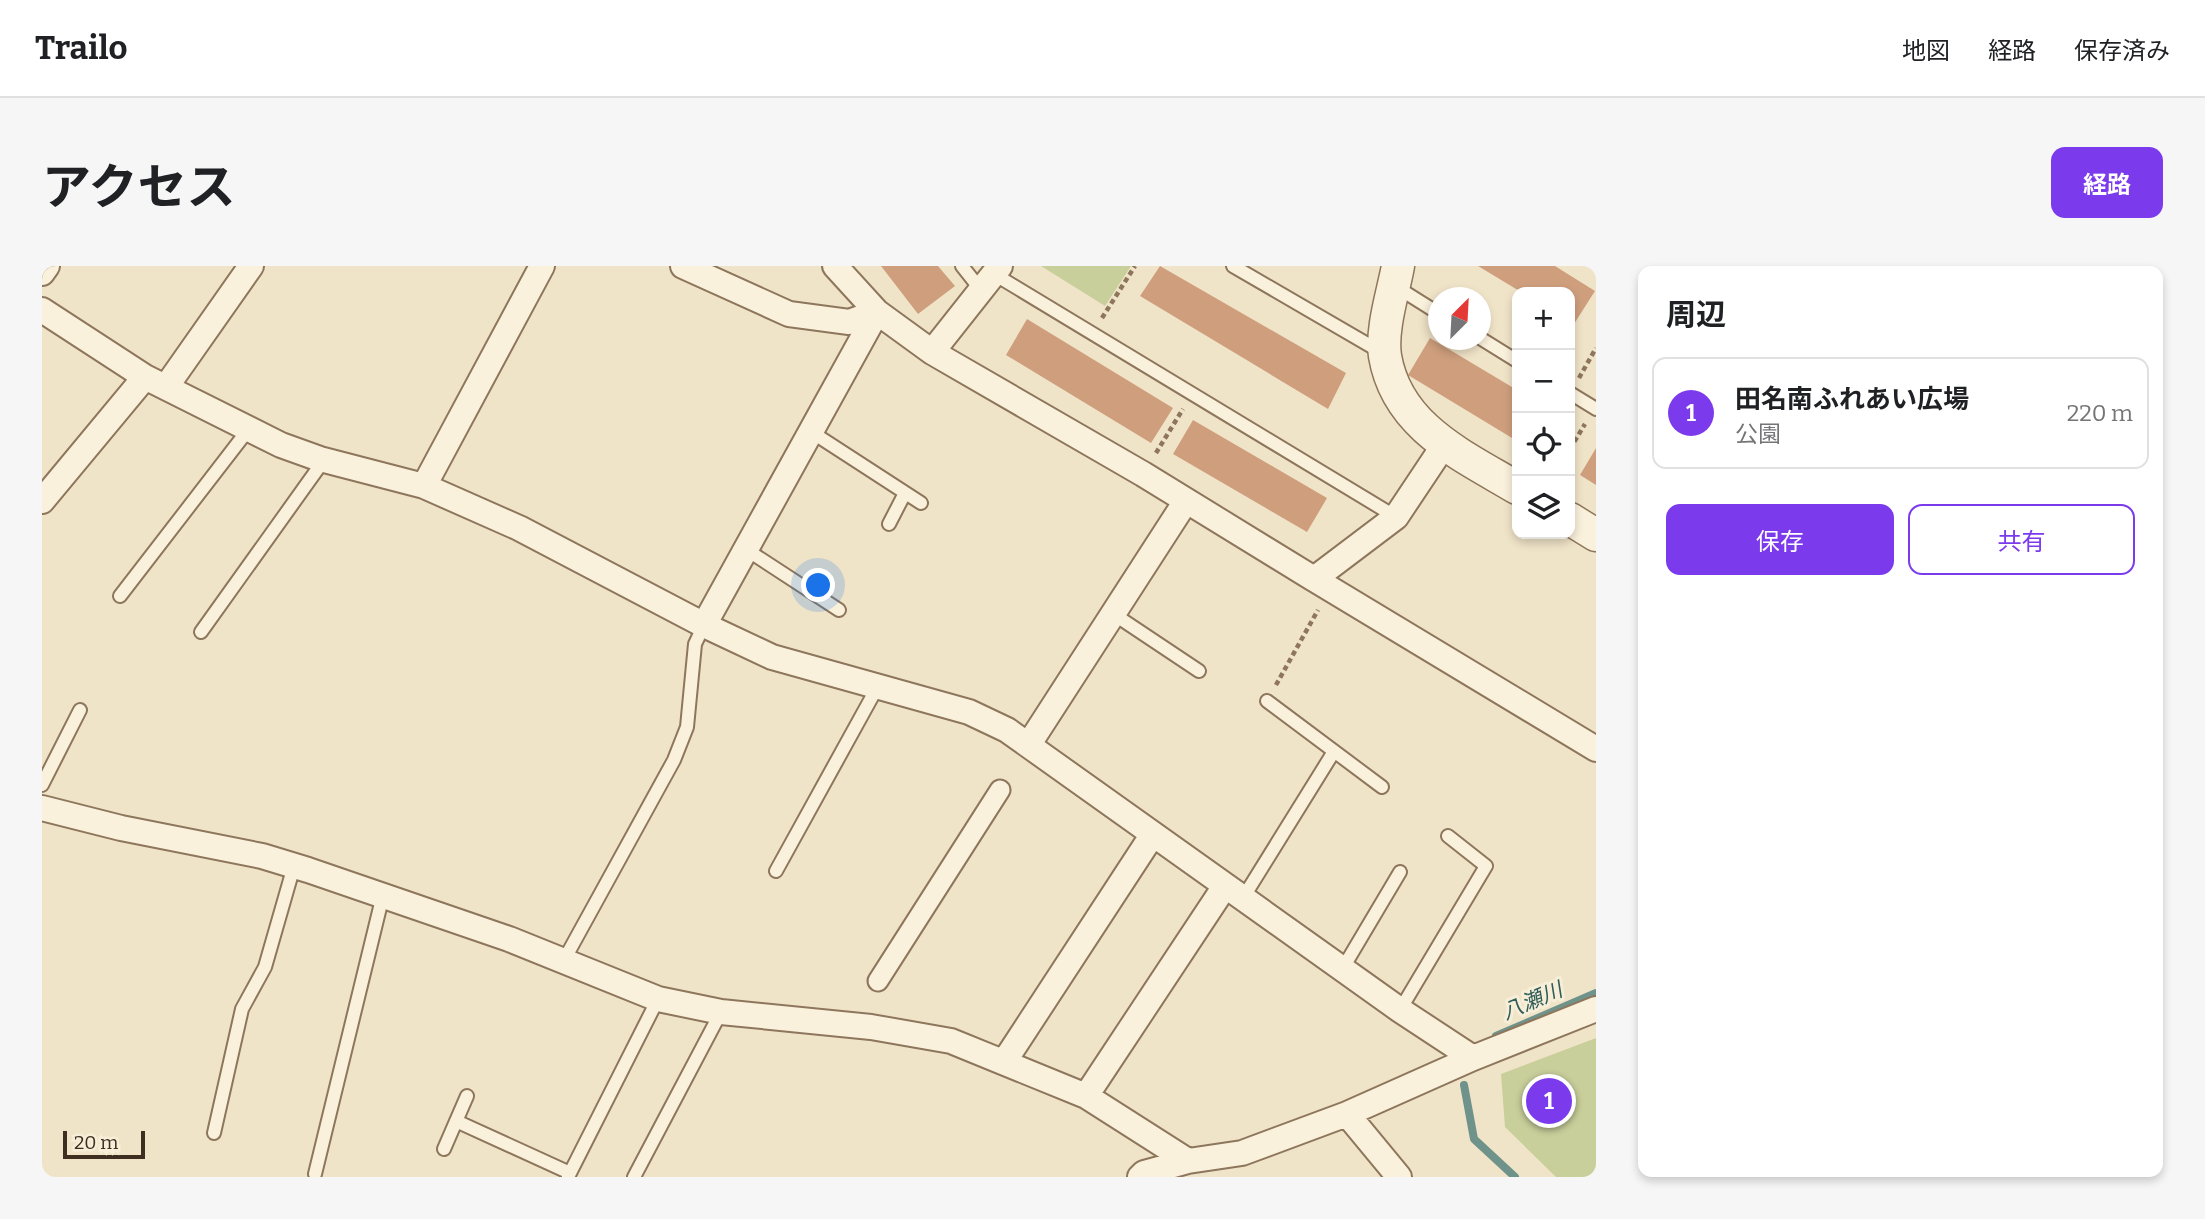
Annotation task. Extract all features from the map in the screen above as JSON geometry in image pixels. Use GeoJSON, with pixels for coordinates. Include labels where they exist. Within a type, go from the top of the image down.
{"type":"FeatureCollection","features":[{"type":"Feature","properties":{"kind":"street"},"geometry":{"type":"LineString","coordinates":[[42,272],[47,266]]}},
{"type":"Feature","properties":{"kind":"street"},"geometry":{"type":"LineString","coordinates":[[42,501],[155,382],[251,266]]}},
{"type":"Feature","properties":{"kind":"street"},"geometry":{"type":"LineString","coordinates":[[424,486],[542,266]]}},
{"type":"Feature","properties":{"kind":"street"},"geometry":{"type":"LineString","coordinates":[[683,266],[789,314],[849,323],[877,312]]}},
{"type":"Feature","properties":{"kind":"street"},"geometry":{"type":"LineString","coordinates":[[835,266],[877,312],[932,352],[1143,474],[1596,749]]}},
{"type":"Feature","properties":{"kind":"street"},"geometry":{"type":"LineString","coordinates":[[1396,276],[1385,355],[1394,387],[1407,410],[1444,445],[1512,485]]}},
{"type":"Feature","properties":{"kind":"street"},"geometry":{"type":"LineString","coordinates":[[932,352],[991,277]]}},
{"type":"Feature","properties":{"kind":"street"},"geometry":{"type":"LineString","coordinates":[[42,310],[155,382],[248,430],[324,460],[424,486],[519,528],[704,625],[799,667],[969,712],[1007,730],[1400,1010],[1473,1058]]}},
{"type":"Feature","properties":{"kind":"street"},"geometry":{"type":"LineString","coordinates":[[704,625],[744,548],[877,312]]}},
{"type":"Feature","properties":{"kind":"street"},"geometry":{"type":"LineString","coordinates":[[1322,584],[1396,517],[1444,445]]}},
{"type":"Feature","properties":{"kind":"street"},"geometry":{"type":"LineString","coordinates":[[1029,744],[1186,502]]}},
{"type":"Feature","properties":{"kind":"street"},"geometry":{"type":"LineString","coordinates":[[1575,522],[1596,534]]}},
{"type":"Feature","properties":{"kind":"street"},"geometry":{"type":"LineString","coordinates":[[878,981],[1000,790]]}},
{"type":"Feature","properties":{"kind":"street"},"geometry":{"type":"LineString","coordinates":[[42,808],[294,866],[509,939],[658,999],[720,1012],[871,1027],[951,1041],[1086,1096],[1188,1161]]}},
{"type":"Feature","properties":{"kind":"street"},"geometry":{"type":"LineString","coordinates":[[1004,1062],[1153,834]]}},
{"type":"Feature","properties":{"kind":"street"},"geometry":{"type":"LineString","coordinates":[[1086,1096],[1234,892]]}},
{"type":"Feature","properties":{"kind":"street"},"geometry":{"type":"LineString","coordinates":[[1140,1177],[1144,1173],[1188,1161],[1242,1153],[1347,1114],[1473,1058],[1596,1009]]}},
{"type":"Feature","properties":{"kind":"street"},"geometry":{"type":"LineString","coordinates":[[1347,1114],[1399,1177]]}},
{"type":"Feature","properties":{"kind":"lane"},"geometry":{"type":"LineString","coordinates":[[962,266],[991,277],[1092,334],[1396,517]]}},
{"type":"Feature","properties":{"kind":"lane"},"geometry":{"type":"LineString","coordinates":[[1233,266],[1385,355]]}},
{"type":"Feature","properties":{"kind":"lane"},"geometry":{"type":"LineString","coordinates":[[1396,276],[1428,304]]}},
{"type":"Feature","properties":{"kind":"lane"},"geometry":{"type":"LineString","coordinates":[[1491,345],[1512,358]]}},
{"type":"Feature","properties":{"kind":"lane"},"geometry":{"type":"LineString","coordinates":[[1575,396],[1595,409]]}},
{"type":"Feature","properties":{"kind":"lane"},"geometry":{"type":"LineString","coordinates":[[120,596],[248,430]]}},
{"type":"Feature","properties":{"kind":"lane"},"geometry":{"type":"LineString","coordinates":[[810,431],[921,503]]}},
{"type":"Feature","properties":{"kind":"lane"},"geometry":{"type":"LineString","coordinates":[[201,632],[324,460]]}},
{"type":"Feature","properties":{"kind":"lane"},"geometry":{"type":"LineString","coordinates":[[889,524],[905,493]]}},
{"type":"Feature","properties":{"kind":"lane"},"geometry":{"type":"LineString","coordinates":[[744,548],[839,610]]}},
{"type":"Feature","properties":{"kind":"lane"},"geometry":{"type":"LineString","coordinates":[[1112,613],[1199,671]]}},
{"type":"Feature","properties":{"kind":"lane"},"geometry":{"type":"LineString","coordinates":[[563,962],[674,760],[687,727],[691,668],[695,645],[704,625]]}},
{"type":"Feature","properties":{"kind":"lane"},"geometry":{"type":"LineString","coordinates":[[776,871],[878,686]]}},
{"type":"Feature","properties":{"kind":"lane"},"geometry":{"type":"LineString","coordinates":[[1267,701],[1382,787]]}},
{"type":"Feature","properties":{"kind":"lane"},"geometry":{"type":"LineString","coordinates":[[42,785],[80,710]]}},
{"type":"Feature","properties":{"kind":"lane"},"geometry":{"type":"LineString","coordinates":[[1234,892],[1334,753]]}},
{"type":"Feature","properties":{"kind":"lane"},"geometry":{"type":"LineString","coordinates":[[1400,1010],[1486,866],[1448,836]]}},
{"type":"Feature","properties":{"kind":"lane"},"geometry":{"type":"LineString","coordinates":[[214,1133],[242,1009],[265,967],[294,866]]}},
{"type":"Feature","properties":{"kind":"lane"},"geometry":{"type":"LineString","coordinates":[[1343,968],[1400,872]]}},
{"type":"Feature","properties":{"kind":"lane"},"geometry":{"type":"LineString","coordinates":[[315,1174],[383,895]]}},
{"type":"Feature","properties":{"kind":"lane"},"geometry":{"type":"LineString","coordinates":[[456,1121],[569,1175],[658,999]]}},
{"type":"Feature","properties":{"kind":"lane"},"geometry":{"type":"LineString","coordinates":[[634,1177],[720,1012]]}},
{"type":"Feature","properties":{"kind":"lane"},"geometry":{"type":"LineString","coordinates":[[444,1149],[467,1096]]}},
{"type":"Feature","properties":{"kind":"path"},"geometry":{"type":"LineString","coordinates":[[1092,334],[1135,266]]}},
{"type":"Feature","properties":{"kind":"path"},"geometry":{"type":"LineString","coordinates":[[1575,384],[1596,348]]}},
{"type":"Feature","properties":{"kind":"path"},"geometry":{"type":"LineString","coordinates":[[1143,474],[1192,394]]}},
{"type":"Feature","properties":{"kind":"path"},"geometry":{"type":"LineString","coordinates":[[1575,441],[1595,409]]}},
{"type":"Feature","properties":{"kind":"path"},"geometry":{"type":"LineString","coordinates":[[1267,701],[1322,584]]}},
{"type":"Feature","properties":{"kind":"green space"},"geometry":{"type":"Polygon","coordinates":[[[1041,266],[1131,266],[1105,306],[1041,266]]]}},
{"type":"Feature","properties":{"kind":"green space"},"geometry":{"type":"Polygon","coordinates":[[[1596,1038],[1596,1177],[1556,1177],[1505,1127],[1501,1074],[1596,1038]]]}},
{"type":"Feature","properties":{"kind":"building"},"geometry":{"type":"Polygon","coordinates":[[[881,266],[938,266],[955,286],[918,314],[881,266]]]}},
{"type":"Feature","properties":{"kind":"building"},"geometry":{"type":"Polygon","coordinates":[[[1160,266],[1346,373],[1328,409],[1140,296],[1160,266]]]}},
{"type":"Feature","properties":{"kind":"building"},"geometry":{"type":"Polygon","coordinates":[[[1478,266],[1555,266],[1595,291],[1575,322],[1575,287],[1513,287],[1478,266]]]}},
{"type":"Feature","properties":{"kind":"building"},"geometry":{"type":"Polygon","coordinates":[[[1027,319],[1173,408],[1151,443],[1006,355],[1027,319]]]}},
{"type":"Feature","properties":{"kind":"building"},"geometry":{"type":"Polygon","coordinates":[[[1428,341],[1428,350],[1450,350],[1512,387],[1512,438],[1408,375],[1428,341]]]}},
{"type":"Feature","properties":{"kind":"building"},"geometry":{"type":"Polygon","coordinates":[[[1193,420],[1327,498],[1307,532],[1173,454],[1193,420]]]}},
{"type":"Feature","properties":{"kind":"building"},"geometry":{"type":"Polygon","coordinates":[[[1596,448],[1596,485],[1580,475],[1596,448]]]}},
{"type":"Feature","properties":{"kind":"waterway","name":"八瀬川"},"geometry":{"type":"LineString","coordinates":[[1496,1036],[1596,993]]}},
{"type":"Feature","properties":{"kind":"waterway","name":"八瀬川"},"geometry":{"type":"LineString","coordinates":[[1464,1085],[1474,1139],[1515,1177]]}},
{"type":"Feature","properties":{"kind":"place","name":"田名南ふれあい広場"},"geometry":{"type":"Point","coordinates":[1549,1101]}}]}
